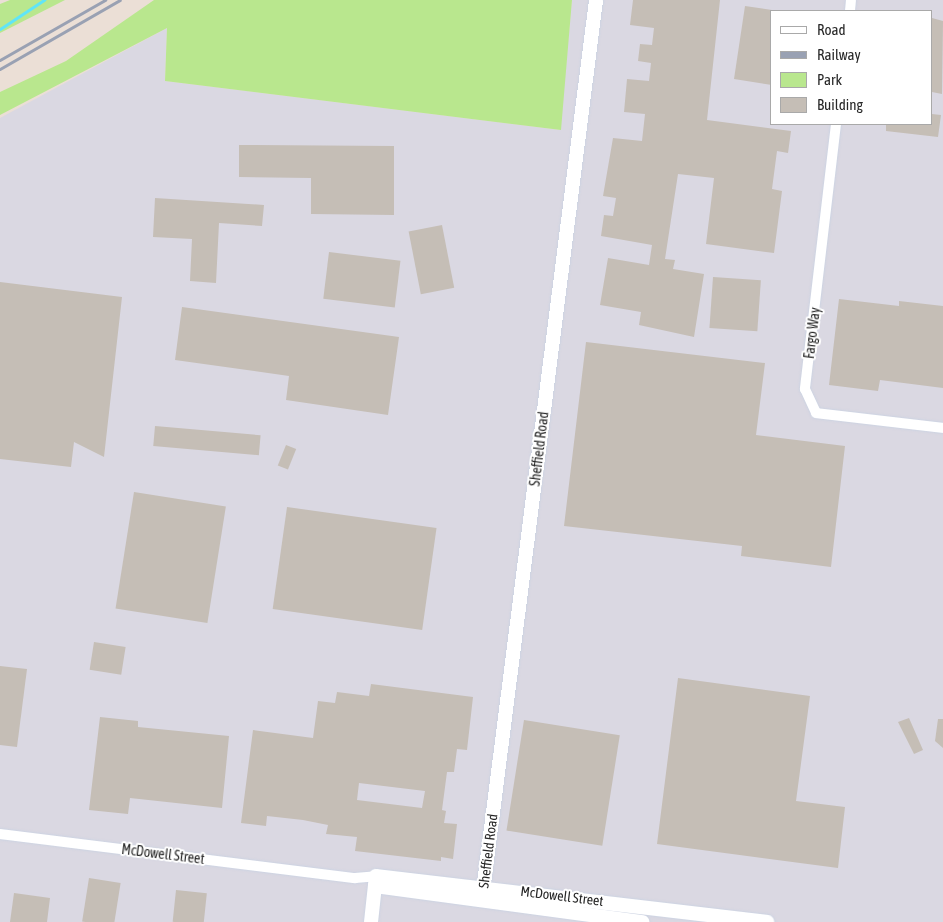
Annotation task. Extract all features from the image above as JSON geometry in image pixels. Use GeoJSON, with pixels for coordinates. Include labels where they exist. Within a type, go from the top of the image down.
{"type":"FeatureCollection","features":[{"type":"Feature","properties":{"kind":"street","name":"Sheffield Road"},"geometry":{"type":"LineString","coordinates":[[483,893],[596,0]]}},
{"type":"Feature","properties":{"kind":"street","name":"Fargo Way"},"geometry":{"type":"LineString","coordinates":[[836,125],[805,389],[816,413],[943,428]]}},
{"type":"Feature","properties":{"kind":"street","name":"McDowell Street"},"geometry":{"type":"LineString","coordinates":[[0,834],[674,916],[767,922]]}},
{"type":"Feature","properties":{"kind":"street"},"geometry":{"type":"LineString","coordinates":[[371,922],[376,881]]}},
{"type":"Feature","properties":{"kind":"street","name":"McDowell Street"},"geometry":{"type":"LineString","coordinates":[[483,893],[643,922]]}},
{"type":"Feature","properties":{"kind":"shaded area"},"geometry":{"type":"Polygon","coordinates":[[[572,0],[943,0],[943,922],[0,922],[0,118],[167,28],[165,81],[560,130],[572,0]]]}},
{"type":"Feature","properties":{"kind":"green space"},"geometry":{"type":"Polygon","coordinates":[[[10,0],[65,0],[0,33],[0,4],[10,0]]]}},
{"type":"Feature","properties":{"kind":"green space"},"geometry":{"type":"Polygon","coordinates":[[[154,0],[572,0],[561,130],[165,81],[167,28],[0,115],[0,92],[66,61],[154,0]]]}},
{"type":"Feature","properties":{"kind":"building"},"geometry":{"type":"Polygon","coordinates":[[[633,0],[720,0],[707,120],[791,131],[788,153],[777,151],[772,189],[782,191],[774,253],[706,244],[714,178],[678,174],[665,259],[675,260],[673,269],[704,274],[694,337],[639,325],[641,312],[600,305],[608,258],[649,265],[652,245],[601,236],[604,215],[613,216],[616,198],[603,196],[613,138],[642,141],[645,114],[624,112],[627,79],[649,81],[651,63],[638,61],[640,44],[652,45],[654,28],[630,25],[633,0]]]}},
{"type":"Feature","properties":{"kind":"building"},"geometry":{"type":"Polygon","coordinates":[[[745,6],[772,10],[770,10],[770,85],[734,79],[745,6]]]}},
{"type":"Feature","properties":{"kind":"building"},"geometry":{"type":"Polygon","coordinates":[[[933,18],[943,21],[942,94],[933,92],[933,18]]]}},
{"type":"Feature","properties":{"kind":"building"},"geometry":{"type":"Polygon","coordinates":[[[933,114],[941,115],[938,137],[886,131],[886,125],[933,125],[933,114]]]}},
{"type":"Feature","properties":{"kind":"building"},"geometry":{"type":"Polygon","coordinates":[[[239,145],[394,146],[394,215],[311,214],[311,178],[239,177],[239,145]]]}},
{"type":"Feature","properties":{"kind":"building"},"geometry":{"type":"Polygon","coordinates":[[[155,198],[264,205],[262,226],[219,223],[216,283],[190,281],[192,239],[153,237],[155,198]]]}},
{"type":"Feature","properties":{"kind":"building"},"geometry":{"type":"Polygon","coordinates":[[[442,225],[454,288],[421,294],[409,231],[442,225]]]}},
{"type":"Feature","properties":{"kind":"building"},"geometry":{"type":"Polygon","coordinates":[[[329,252],[400,261],[395,307],[323,299],[329,252]]]}},
{"type":"Feature","properties":{"kind":"building"},"geometry":{"type":"Polygon","coordinates":[[[713,277],[761,280],[757,331],[709,328],[713,277]]]}},
{"type":"Feature","properties":{"kind":"building"},"geometry":{"type":"Polygon","coordinates":[[[0,282],[122,297],[104,457],[74,442],[71,467],[0,459],[0,282]]]}},
{"type":"Feature","properties":{"kind":"building"},"geometry":{"type":"Polygon","coordinates":[[[839,299],[899,306],[899,301],[943,306],[943,388],[880,380],[878,391],[829,385],[839,299]]]}},
{"type":"Feature","properties":{"kind":"building"},"geometry":{"type":"Polygon","coordinates":[[[182,307],[399,337],[388,415],[286,400],[289,376],[175,360],[182,307]]]}},
{"type":"Feature","properties":{"kind":"building"},"geometry":{"type":"Polygon","coordinates":[[[586,342],[765,363],[756,435],[845,446],[831,567],[741,556],[742,546],[564,526],[586,342]]]}},
{"type":"Feature","properties":{"kind":"building"},"geometry":{"type":"Polygon","coordinates":[[[155,426],[261,435],[259,455],[153,446],[155,426]]]}},
{"type":"Feature","properties":{"kind":"building"},"geometry":{"type":"Polygon","coordinates":[[[286,445],[296,449],[288,470],[278,465],[286,445]]]}},
{"type":"Feature","properties":{"kind":"building"},"geometry":{"type":"Polygon","coordinates":[[[134,492],[226,507],[207,623],[116,609],[134,492]]]}},
{"type":"Feature","properties":{"kind":"building"},"geometry":{"type":"Polygon","coordinates":[[[287,507],[437,528],[422,630],[273,609],[287,507]]]}},
{"type":"Feature","properties":{"kind":"building"},"geometry":{"type":"Polygon","coordinates":[[[94,642],[126,647],[121,675],[90,670],[94,642]]]}},
{"type":"Feature","properties":{"kind":"building"},"geometry":{"type":"Polygon","coordinates":[[[0,666],[27,669],[17,747],[0,745],[0,666]]]}},
{"type":"Feature","properties":{"kind":"building"},"geometry":{"type":"Polygon","coordinates":[[[678,678],[810,696],[796,801],[845,807],[838,868],[657,844],[678,678]]]}},
{"type":"Feature","properties":{"kind":"building"},"geometry":{"type":"Polygon","coordinates":[[[371,684],[473,697],[467,750],[457,749],[454,772],[447,772],[442,810],[446,811],[444,823],[457,824],[453,859],[441,857],[441,861],[355,851],[357,837],[326,834],[328,825],[303,820],[267,816],[266,826],[241,823],[253,730],[313,738],[318,701],[335,703],[337,692],[369,696],[371,684]],[[359,783],[357,800],[422,808],[425,791],[359,783]]]}},
{"type":"Feature","properties":{"kind":"building"},"geometry":{"type":"Polygon","coordinates":[[[100,717],[138,721],[138,727],[229,736],[222,808],[130,798],[128,814],[89,810],[100,717]]]}},
{"type":"Feature","properties":{"kind":"building"},"geometry":{"type":"Polygon","coordinates":[[[909,718],[923,750],[914,754],[898,722],[909,718]]]}},
{"type":"Feature","properties":{"kind":"building"},"geometry":{"type":"Polygon","coordinates":[[[938,719],[943,719],[943,748],[935,741],[938,719]]]}},
{"type":"Feature","properties":{"kind":"building"},"geometry":{"type":"Polygon","coordinates":[[[524,720],[620,735],[602,846],[506,831],[524,720]]]}},
{"type":"Feature","properties":{"kind":"building"},"geometry":{"type":"Polygon","coordinates":[[[89,878],[121,883],[114,922],[82,921],[89,878]]]}},
{"type":"Feature","properties":{"kind":"building"},"geometry":{"type":"Polygon","coordinates":[[[176,890],[207,893],[204,922],[173,922],[176,890]]]}},
{"type":"Feature","properties":{"kind":"building"},"geometry":{"type":"Polygon","coordinates":[[[14,893],[50,898],[47,922],[10,922],[14,893]]]}},
{"type":"Feature","properties":{"kind":"waterway"},"geometry":{"type":"LineString","coordinates":[[0,29],[44,0]]}},
{"type":"Feature","properties":{"kind":"railway"},"geometry":{"type":"LineString","coordinates":[[0,60],[105,0]]}},
{"type":"Feature","properties":{"kind":"railway"},"geometry":{"type":"LineString","coordinates":[[0,69],[120,0]]}}]}
